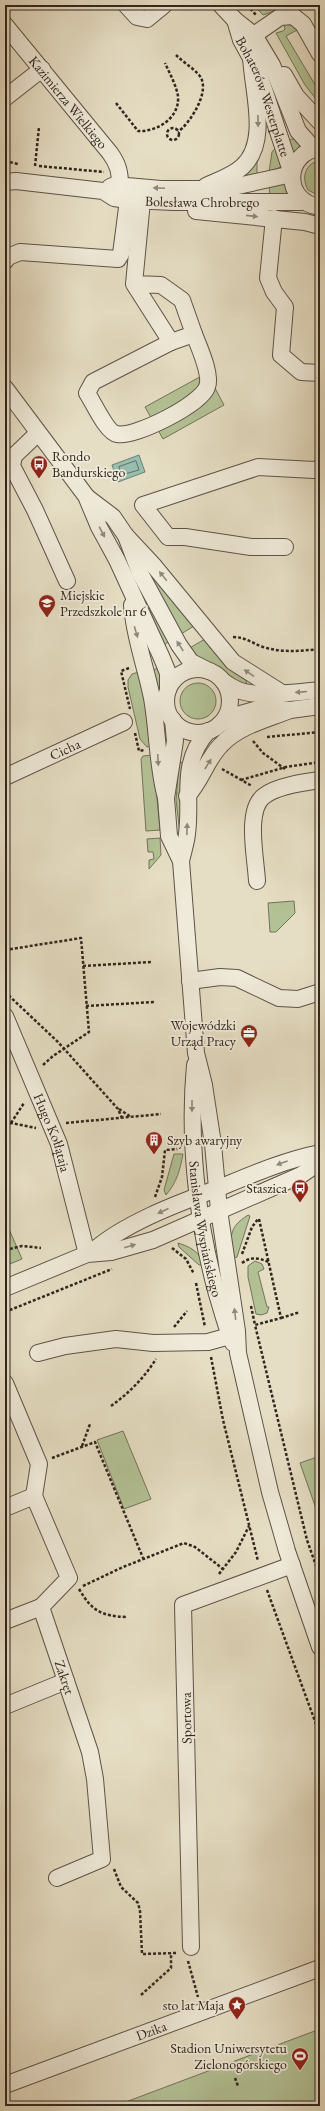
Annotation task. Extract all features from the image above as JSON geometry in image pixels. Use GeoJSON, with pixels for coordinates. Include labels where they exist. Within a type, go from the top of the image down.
{"type":"FeatureCollection","features":[{"type":"Feature","properties":{"kind":"street"},"geometry":{"type":"LineString","coordinates":[[126,5],[137,17],[147,18],[164,5]]}},
{"type":"Feature","properties":{"kind":"street","name":"Bohaterów Westerplatte"},"geometry":{"type":"LineString","coordinates":[[221,5],[235,20],[254,35],[272,65],[298,131],[317,149]]}},
{"type":"Feature","properties":{"kind":"street","name":"Bohaterów Westerplatte"},"geometry":{"type":"LineString","coordinates":[[254,35],[280,17],[293,16],[303,24],[320,54]]}},
{"type":"Feature","properties":{"kind":"street","name":"Bohaterów Westerplatte"},"geometry":{"type":"LineString","coordinates":[[235,20],[241,40],[251,54],[258,71],[292,174],[294,190],[304,202]]}},
{"type":"Feature","properties":{"kind":"street","name":"Kazimierza Wielkiego"},"geometry":{"type":"LineString","coordinates":[[5,25],[117,163],[120,173],[120,185]]}},
{"type":"Feature","properties":{"kind":"street"},"geometry":{"type":"LineString","coordinates":[[198,189],[234,173],[243,166],[250,156],[258,129],[258,107],[251,74],[251,54]]}},
{"type":"Feature","properties":{"kind":"street"},"geometry":{"type":"LineString","coordinates":[[272,65],[284,75],[296,96],[320,122]]}},
{"type":"Feature","properties":{"kind":"street"},"geometry":{"type":"LineString","coordinates":[[5,98],[42,69]]}},
{"type":"Feature","properties":{"kind":"street"},"geometry":{"type":"LineString","coordinates":[[292,174],[301,157],[317,149]]}},
{"type":"Feature","properties":{"kind":"street","name":"Bolesława Chrobrego"},"geometry":{"type":"LineString","coordinates":[[103,191],[115,185],[161,189],[239,187],[292,174]]}},
{"type":"Feature","properties":{"kind":"street","name":"Bolesława Chrobrego"},"geometry":{"type":"LineString","coordinates":[[9,180],[103,191],[114,198],[135,200],[174,202],[304,202],[320,207]]}},
{"type":"Feature","properties":{"kind":"street"},"geometry":{"type":"LineString","coordinates":[[5,261],[8,257],[20,252],[118,259],[121,254],[135,200]]}},
{"type":"Feature","properties":{"kind":"street"},"geometry":{"type":"LineString","coordinates":[[135,200],[134,284],[171,342]]}},
{"type":"Feature","properties":{"kind":"street"},"geometry":{"type":"LineString","coordinates":[[174,202],[181,209],[274,218],[320,226]]}},
{"type":"Feature","properties":{"kind":"street"},"geometry":{"type":"LineString","coordinates":[[274,218],[268,278],[274,292],[285,307],[281,355],[301,372],[320,373]]}},
{"type":"Feature","properties":{"kind":"street"},"geometry":{"type":"LineString","coordinates":[[134,284],[161,285],[182,300],[194,334],[207,371],[208,386],[201,397],[181,411],[130,433],[117,434],[110,431],[87,393],[93,382],[171,342],[194,334]]}},
{"type":"Feature","properties":{"kind":"street"},"geometry":{"type":"LineString","coordinates":[[6,391],[37,434],[86,496],[113,517],[126,536],[154,566],[233,662],[282,693]]}},
{"type":"Feature","properties":{"kind":"street"},"geometry":{"type":"LineString","coordinates":[[37,434],[14,456],[12,466],[35,510],[67,581]]}},
{"type":"Feature","properties":{"kind":"street"},"geometry":{"type":"LineString","coordinates":[[285,547],[251,547],[185,537],[168,538],[143,505],[258,467],[314,470],[320,468]]}},
{"type":"Feature","properties":{"kind":"street"},"geometry":{"type":"LineString","coordinates":[[86,496],[98,527],[117,560],[131,594],[168,673],[168,690],[166,700],[167,710],[172,720],[179,727],[189,732],[214,728],[237,715],[264,707],[290,710],[320,706]]}},
{"type":"Feature","properties":{"kind":"street"},"geometry":{"type":"LineString","coordinates":[[126,536],[140,573],[179,645],[192,662],[209,671],[238,691],[282,693],[320,690]]}},
{"type":"Feature","properties":{"kind":"street"},"geometry":{"type":"LineString","coordinates":[[131,594],[133,622],[145,664],[152,700],[159,774],[166,798]]}},
{"type":"Feature","properties":{"kind":"street"},"geometry":{"type":"LineString","coordinates":[[168,690],[176,678],[185,672],[196,669],[209,671]]}},
{"type":"Feature","properties":{"kind":"street"},"geometry":{"type":"LineString","coordinates":[[214,728],[227,715],[230,704],[229,692],[224,682]]}},
{"type":"Feature","properties":{"kind":"street"},"geometry":{"type":"LineString","coordinates":[[187,796],[199,783],[208,762],[228,738],[290,710]]}},
{"type":"Feature","properties":{"kind":"street","name":"Stanisława Wyspiańskiego"},"geometry":{"type":"LineString","coordinates":[[172,720],[175,741],[166,798],[169,836],[181,861]]}},
{"type":"Feature","properties":{"kind":"street","name":"Cicha"},"geometry":{"type":"LineString","coordinates":[[5,777],[130,722]]}},
{"type":"Feature","properties":{"kind":"street","name":"Stanisława Wyspiańskiego"},"geometry":{"type":"LineString","coordinates":[[214,728],[198,743],[189,770],[187,834],[181,861],[196,1053],[205,1093],[218,1188],[219,1210],[234,1335],[270,1492],[292,1565],[319,1643]]}},
{"type":"Feature","properties":{"kind":"street"},"geometry":{"type":"LineString","coordinates":[[257,881],[253,818],[257,804],[264,796],[276,790],[320,780]]}},
{"type":"Feature","properties":{"kind":"street"},"geometry":{"type":"LineString","coordinates":[[190,981],[220,977],[237,978],[279,998],[298,999],[320,992]]}},
{"type":"Feature","properties":{"kind":"street","name":"Hugo Kołłątaja"},"geometry":{"type":"LineString","coordinates":[[5,1016],[59,1144],[90,1253]]}},
{"type":"Feature","properties":{"kind":"street","name":"Stanisława Wyspiańskiego"},"geometry":{"type":"LineString","coordinates":[[196,1053],[192,1092],[192,1131],[201,1219],[211,1271],[234,1335]]}},
{"type":"Feature","properties":{"kind":"street"},"geometry":{"type":"LineString","coordinates":[[5,1288],[90,1253],[103,1242],[157,1213],[295,1158],[320,1153]]}},
{"type":"Feature","properties":{"kind":"street"},"geometry":{"type":"LineString","coordinates":[[90,1253],[111,1252],[153,1240],[301,1175],[320,1162]]}},
{"type":"Feature","properties":{"kind":"street"},"geometry":{"type":"LineString","coordinates":[[38,1353],[65,1346],[116,1339],[166,1343],[208,1342],[234,1335]]}},
{"type":"Feature","properties":{"kind":"street"},"geometry":{"type":"LineString","coordinates":[[5,1383],[39,1464],[34,1496],[69,1578],[41,1607],[5,1621]]}},
{"type":"Feature","properties":{"kind":"street"},"geometry":{"type":"LineString","coordinates":[[5,1508],[34,1496]]}},
{"type":"Feature","properties":{"kind":"street","name":"Sportowa"},"geometry":{"type":"LineString","coordinates":[[191,1947],[183,1605],[292,1565]]}},
{"type":"Feature","properties":{"kind":"street","name":"Zakręt"},"geometry":{"type":"LineString","coordinates":[[41,1607],[90,1752],[95,1779],[102,1859],[57,1878]]}},
{"type":"Feature","properties":{"kind":"street"},"geometry":{"type":"LineString","coordinates":[[5,1706],[66,1681]]}},
{"type":"Feature","properties":{"kind":"street","name":"Dzika"},"geometry":{"type":"LineString","coordinates":[[5,2086],[320,1968]]}},
{"type":"Feature","properties":{"kind":"path"},"geometry":{"type":"LineString","coordinates":[[170,129],[167,134],[171,140],[177,138],[178,132],[186,126],[196,111],[202,87],[200,76],[176,55]]}},
{"type":"Feature","properties":{"kind":"path"},"geometry":{"type":"LineString","coordinates":[[116,103],[138,131],[149,130],[166,123],[172,116],[177,104],[178,96],[165,63]]}},
{"type":"Feature","properties":{"kind":"path"},"geometry":{"type":"LineString","coordinates":[[166,123],[170,129]]}},
{"type":"Feature","properties":{"kind":"path"},"geometry":{"type":"LineString","coordinates":[[35,166],[39,127]]}},
{"type":"Feature","properties":{"kind":"path"},"geometry":{"type":"LineString","coordinates":[[170,129],[176,129],[178,132]]}},
{"type":"Feature","properties":{"kind":"path"},"geometry":{"type":"LineString","coordinates":[[5,161],[19,164]]}},
{"type":"Feature","properties":{"kind":"path"},"geometry":{"type":"LineString","coordinates":[[27,165],[108,172]]}},
{"type":"Feature","properties":{"kind":"path"},"geometry":{"type":"LineString","coordinates":[[235,637],[247,639],[262,646],[286,652],[320,649]]}},
{"type":"Feature","properties":{"kind":"path"},"geometry":{"type":"LineString","coordinates":[[135,667],[121,671],[130,722],[139,751],[146,750]]}},
{"type":"Feature","properties":{"kind":"path"},"geometry":{"type":"LineString","coordinates":[[262,732],[265,737],[320,732]]}},
{"type":"Feature","properties":{"kind":"path"},"geometry":{"type":"LineString","coordinates":[[251,738],[263,753],[285,768],[290,786]]}},
{"type":"Feature","properties":{"kind":"path"},"geometry":{"type":"LineString","coordinates":[[216,766],[248,784]]}},
{"type":"Feature","properties":{"kind":"path"},"geometry":{"type":"LineString","coordinates":[[5,950],[81,938],[89,1032],[53,1056]]}},
{"type":"Feature","properties":{"kind":"path"},"geometry":{"type":"LineString","coordinates":[[83,966],[151,962]]}},
{"type":"Feature","properties":{"kind":"path"},"geometry":{"type":"LineString","coordinates":[[5,992],[64,1049],[118,1109],[131,1117]]}},
{"type":"Feature","properties":{"kind":"path"},"geometry":{"type":"LineString","coordinates":[[86,1006],[154,1002]]}},
{"type":"Feature","properties":{"kind":"path"},"geometry":{"type":"LineString","coordinates":[[11,1123],[27,1100]]}},
{"type":"Feature","properties":{"kind":"path"},"geometry":{"type":"LineString","coordinates":[[118,1109],[122,1118]]}},
{"type":"Feature","properties":{"kind":"path"},"geometry":{"type":"LineString","coordinates":[[69,1122],[161,1114]]}},
{"type":"Feature","properties":{"kind":"path"},"geometry":{"type":"LineString","coordinates":[[5,1124],[11,1123],[40,1128]]}},
{"type":"Feature","properties":{"kind":"path"},"geometry":{"type":"LineString","coordinates":[[153,1201],[162,1177],[165,1150],[184,1149]]}},
{"type":"Feature","properties":{"kind":"path"},"geometry":{"type":"LineString","coordinates":[[269,1262],[259,1258],[251,1258],[241,1263],[242,1253],[252,1227],[259,1219],[269,1262],[281,1318]]}},
{"type":"Feature","properties":{"kind":"path"},"geometry":{"type":"LineString","coordinates":[[169,1245],[186,1259],[194,1274],[223,1420],[262,1576],[320,1735]]}},
{"type":"Feature","properties":{"kind":"path"},"geometry":{"type":"LineString","coordinates":[[5,1250],[22,1246],[41,1248]]}},
{"type":"Feature","properties":{"kind":"path"},"geometry":{"type":"LineString","coordinates":[[5,1312],[118,1266]]}},
{"type":"Feature","properties":{"kind":"path"},"geometry":{"type":"LineString","coordinates":[[111,1406],[126,1395],[146,1374],[175,1326],[187,1311]]}},
{"type":"Feature","properties":{"kind":"path"},"geometry":{"type":"LineString","coordinates":[[300,1312],[255,1325],[307,1540],[320,1576]]}},
{"type":"Feature","properties":{"kind":"path"},"geometry":{"type":"LineString","coordinates":[[82,1447],[90,1424]]}},
{"type":"Feature","properties":{"kind":"path"},"geometry":{"type":"LineString","coordinates":[[52,1458],[95,1442],[143,1558]]}},
{"type":"Feature","properties":{"kind":"path"},"geometry":{"type":"LineString","coordinates":[[127,1617],[106,1615],[95,1610],[86,1601],[78,1588],[143,1558],[184,1543],[195,1547],[223,1568]]}},
{"type":"Feature","properties":{"kind":"path"},"geometry":{"type":"LineString","coordinates":[[121,1888],[138,1903],[140,1911],[142,1954],[172,1953],[171,1968],[141,1995]]}},
{"type":"Feature","properties":{"kind":"path"},"geometry":{"type":"LineString","coordinates":[[5,2052],[9,2068]]}},
{"type":"Feature","properties":{"kind":"path"},"geometry":{"type":"LineString","coordinates":[[235,2078],[238,2086]]}},
{"type":"Feature","properties":{"kind":"shaded area"},"geometry":{"type":"Polygon","coordinates":[[[254,5],[292,5],[263,15],[254,5]]]}},
{"type":"Feature","properties":{"kind":"shaded area"},"geometry":{"type":"Polygon","coordinates":[[[288,23],[297,30],[286,36],[320,93],[320,104],[305,85],[276,33],[283,31],[285,29],[284,25],[288,23]]]}},
{"type":"Feature","properties":{"kind":"shaded area"},"geometry":{"type":"Polygon","coordinates":[[[296,138],[303,147],[291,160],[285,141],[296,138]]]}},
{"type":"Feature","properties":{"kind":"shaded area"},"geometry":{"type":"Polygon","coordinates":[[[278,145],[283,166],[269,172],[272,152],[278,145]]]}},
{"type":"Feature","properties":{"kind":"shaded area"},"geometry":{"type":"Polygon","coordinates":[[[257,158],[257,176],[238,181],[257,158]]]}},
{"type":"Feature","properties":{"kind":"shaded area"},"geometry":{"type":"Polygon","coordinates":[[[320,160],[320,196],[308,190],[305,176],[308,168],[320,160]]]}},
{"type":"Feature","properties":{"kind":"shaded area"},"geometry":{"type":"Polygon","coordinates":[[[286,180],[292,198],[270,197],[269,184],[286,180]]]}},
{"type":"Feature","properties":{"kind":"shaded area"},"geometry":{"type":"Polygon","coordinates":[[[207,373],[224,405],[163,439],[145,407],[207,373]]]}},
{"type":"Feature","properties":{"kind":"shaded area"},"geometry":{"type":"Polygon","coordinates":[[[106,523],[170,641],[162,646],[106,523]]]}},
{"type":"Feature","properties":{"kind":"shaded area"},"geometry":{"type":"Polygon","coordinates":[[[148,571],[194,626],[181,634],[148,571]]]}},
{"type":"Feature","properties":{"kind":"shaded area"},"geometry":{"type":"Polygon","coordinates":[[[205,639],[229,669],[246,680],[247,687],[229,679],[221,670],[199,661],[188,649],[205,639]]]}},
{"type":"Feature","properties":{"kind":"shaded area"},"geometry":{"type":"Polygon","coordinates":[[[159,667],[162,687],[159,696],[163,717],[168,727],[169,742],[162,741],[152,671],[159,667]]]}},
{"type":"Feature","properties":{"kind":"shaded area"},"geometry":{"type":"Polygon","coordinates":[[[142,671],[153,746],[147,747],[140,739],[128,687],[128,680],[132,674],[142,671]]]}},
{"type":"Feature","properties":{"kind":"shaded area"},"geometry":{"type":"Polygon","coordinates":[[[202,683],[211,688],[215,694],[215,708],[211,714],[202,719],[194,719],[185,714],[181,708],[180,697],[185,688],[191,684],[202,683]]]}},
{"type":"Feature","properties":{"kind":"shaded area"},"geometry":{"type":"Polygon","coordinates":[[[153,755],[160,830],[146,831],[141,759],[143,756],[153,755]]]}},
{"type":"Feature","properties":{"kind":"shaded area"},"geometry":{"type":"Polygon","coordinates":[[[179,762],[185,763],[180,834],[176,800],[179,762]]]}},
{"type":"Feature","properties":{"kind":"shaded area"},"geometry":{"type":"Polygon","coordinates":[[[160,838],[161,855],[149,869],[149,860],[154,859],[153,852],[148,852],[147,839],[160,838]]]}},
{"type":"Feature","properties":{"kind":"shaded area"},"geometry":{"type":"Polygon","coordinates":[[[294,901],[295,913],[276,932],[270,932],[268,903],[294,901]]]}},
{"type":"Feature","properties":{"kind":"shaded area"},"geometry":{"type":"Polygon","coordinates":[[[174,1154],[183,1154],[178,1176],[166,1195],[164,1190],[174,1154]]]}},
{"type":"Feature","properties":{"kind":"shaded area"},"geometry":{"type":"Polygon","coordinates":[[[248,1215],[250,1216],[237,1257],[234,1258],[231,1238],[232,1233],[237,1224],[248,1215]]]}},
{"type":"Feature","properties":{"kind":"shaded area"},"geometry":{"type":"Polygon","coordinates":[[[5,1220],[22,1259],[5,1266],[5,1220]]]}},
{"type":"Feature","properties":{"kind":"shaded area"},"geometry":{"type":"Polygon","coordinates":[[[178,1243],[187,1246],[194,1251],[205,1265],[199,1265],[179,1247],[178,1243]]]}},
{"type":"Feature","properties":{"kind":"shaded area"},"geometry":{"type":"Polygon","coordinates":[[[255,1261],[262,1264],[264,1269],[258,1272],[267,1307],[269,1307],[267,1313],[261,1315],[256,1314],[248,1277],[248,1266],[255,1261]]]}},
{"type":"Feature","properties":{"kind":"shaded area"},"geometry":{"type":"Polygon","coordinates":[[[123,1431],[151,1499],[124,1509],[97,1440],[123,1431]]]}},
{"type":"Feature","properties":{"kind":"shaded area"},"geometry":{"type":"Polygon","coordinates":[[[320,1456],[320,1520],[300,1463],[320,1456]]]}},
{"type":"Feature","properties":{"kind":"shaded area"},"geometry":{"type":"Polygon","coordinates":[[[320,2029],[320,2106],[115,2106],[320,2029]]]}},
{"type":"Feature","properties":{"kind":"water"},"geometry":{"type":"Polygon","coordinates":[[[139,455],[145,472],[118,482],[112,465],[139,455]]]}},
{"type":"Feature","properties":{"kind":"place","name":"Rondo Bandurskiego"},"geometry":{"type":"Point","coordinates":[39,479]}},
{"type":"Feature","properties":{"kind":"place","name":"Miejskie Przedszkole nr 6"},"geometry":{"type":"Point","coordinates":[47,618]}},
{"type":"Feature","properties":{"kind":"place","name":"Wojewódzki Urząd Pracy"},"geometry":{"type":"Point","coordinates":[249,1048]}},
{"type":"Feature","properties":{"kind":"place","name":"Szyb awaryjny"},"geometry":{"type":"Point","coordinates":[154,1155]}},
{"type":"Feature","properties":{"kind":"place","name":"Staszica"},"geometry":{"type":"Point","coordinates":[300,1203]}},
{"type":"Feature","properties":{"kind":"place","name":"sto lat Maja"},"geometry":{"type":"Point","coordinates":[237,2020]}},
{"type":"Feature","properties":{"kind":"place","name":"Stadion Uniwersytetu Zielonogórskiego"},"geometry":{"type":"Point","coordinates":[300,2071]}}]}
